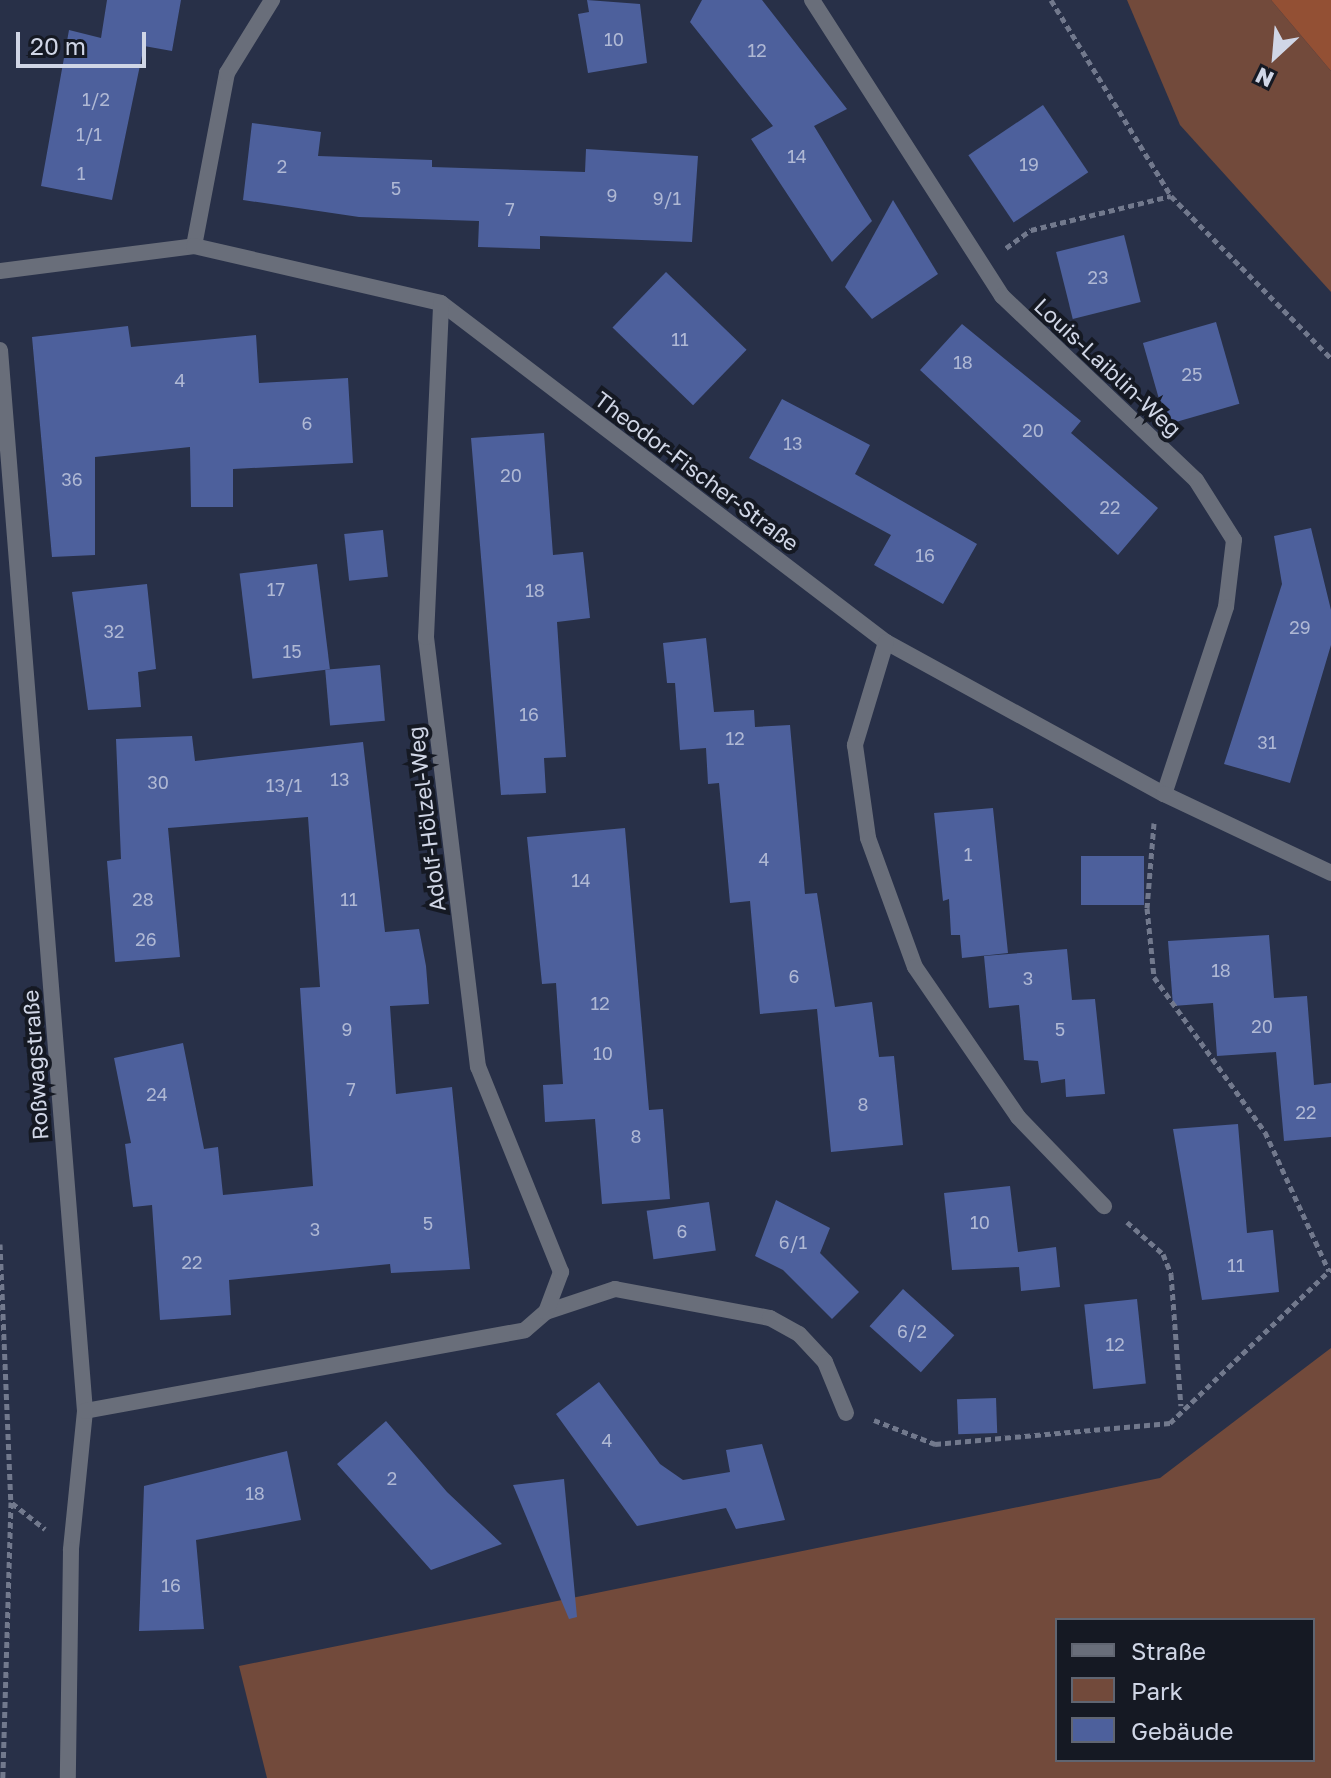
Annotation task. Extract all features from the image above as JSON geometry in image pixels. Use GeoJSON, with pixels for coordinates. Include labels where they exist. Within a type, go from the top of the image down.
{"type":"FeatureCollection","features":[{"type":"Feature","properties":{"kind":"street"},"geometry":{"type":"LineString","coordinates":[[194,246],[227,73],[272,0]]}},
{"type":"Feature","properties":{"kind":"street","name":"Louis-Laiblin-Weg"},"geometry":{"type":"LineString","coordinates":[[812,0],[981,265],[1035,331],[1196,480],[1234,540],[1226,607],[1164,794]]}},
{"type":"Feature","properties":{"kind":"street","name":"Theodor-Fischer-Straße"},"geometry":{"type":"LineString","coordinates":[[0,271],[194,246],[441,303],[886,642],[1164,794],[1331,873]]}},
{"type":"Feature","properties":{"kind":"street","name":"Adolf-Hölzel-Weg"},"geometry":{"type":"LineString","coordinates":[[441,303],[426,637],[478,1067],[561,1272],[546,1312]]}},
{"type":"Feature","properties":{"kind":"street","name":"Roßwagstraße"},"geometry":{"type":"LineString","coordinates":[[0,350],[85,1411],[71,1550],[68,1778]]}},
{"type":"Feature","properties":{"kind":"street"},"geometry":{"type":"LineString","coordinates":[[886,642],[855,745],[868,838],[915,967],[1018,1117],[1104,1206]]}},
{"type":"Feature","properties":{"kind":"street"},"geometry":{"type":"LineString","coordinates":[[85,1411],[525,1330],[546,1312],[615,1289],[770,1318],[799,1334],[825,1362],[846,1413]]}},
{"type":"Feature","properties":{"kind":"path"},"geometry":{"type":"LineString","coordinates":[[1051,0],[1171,196],[1331,358]]}},
{"type":"Feature","properties":{"kind":"path"},"geometry":{"type":"LineString","coordinates":[[981,265],[1031,230],[1171,196]]}},
{"type":"Feature","properties":{"kind":"path"},"geometry":{"type":"LineString","coordinates":[[846,1413],[935,1444],[1170,1423],[1182,1407],[1330,1270],[1265,1132],[1154,977],[1148,880],[1164,794]]}},
{"type":"Feature","properties":{"kind":"path"},"geometry":{"type":"LineString","coordinates":[[1104,1206],[1163,1254],[1182,1407]]}},
{"type":"Feature","properties":{"kind":"path"},"geometry":{"type":"LineString","coordinates":[[0,1244],[11,1502],[3,1778]]}},
{"type":"Feature","properties":{"kind":"green space"},"geometry":{"type":"Polygon","coordinates":[[[1127,0],[1271,0],[1331,71],[1331,292],[1180,125],[1127,0]]]}},
{"type":"Feature","properties":{"kind":"green space"},"geometry":{"type":"Polygon","coordinates":[[[1331,1348],[1331,1778],[267,1778],[239,1666],[1160,1478],[1331,1348]]]}},
{"type":"Feature","properties":{"kind":"shaded area"},"geometry":{"type":"Polygon","coordinates":[[[1271,0],[1331,0],[1331,71],[1271,0]]]}},
{"type":"Feature","properties":{"kind":"building"},"geometry":{"type":"Polygon","coordinates":[[[107,0],[181,0],[172,51],[144,46],[112,200],[41,186],[69,30],[101,38],[107,0]]]}},
{"type":"Feature","properties":{"kind":"building"},"geometry":{"type":"Polygon","coordinates":[[[587,0],[640,4],[647,63],[588,73],[578,14],[589,12],[587,0]]]}},
{"type":"Feature","properties":{"kind":"building"},"geometry":{"type":"Polygon","coordinates":[[[702,0],[762,0],[847,109],[814,126],[872,221],[832,262],[751,139],[773,126],[690,22],[702,0]]]}},
{"type":"Feature","properties":{"kind":"building"},"geometry":{"type":"Polygon","coordinates":[[[1043,105],[1088,172],[1014,222],[968,155],[1043,105]]]}},
{"type":"Feature","properties":{"kind":"building"},"geometry":{"type":"Polygon","coordinates":[[[252,123],[321,132],[318,156],[432,160],[432,167],[585,172],[586,149],[698,156],[692,242],[540,236],[540,249],[478,247],[479,221],[359,217],[243,200],[252,123]]]}},
{"type":"Feature","properties":{"kind":"building"},"geometry":{"type":"Polygon","coordinates":[[[893,200],[938,274],[872,319],[845,287],[893,200]]]}},
{"type":"Feature","properties":{"kind":"building"},"geometry":{"type":"Polygon","coordinates":[[[1124,235],[1141,302],[1073,319],[1056,252],[1124,235]]]}},
{"type":"Feature","properties":{"kind":"building"},"geometry":{"type":"Polygon","coordinates":[[[666,272],[747,350],[693,405],[613,327],[666,272]]]}},
{"type":"Feature","properties":{"kind":"building"},"geometry":{"type":"Polygon","coordinates":[[[1216,322],[1239,404],[1166,425],[1143,343],[1216,322]]]}},
{"type":"Feature","properties":{"kind":"building"},"geometry":{"type":"Polygon","coordinates":[[[962,324],[1081,421],[1071,433],[1158,508],[1118,555],[920,370],[962,324]]]}},
{"type":"Feature","properties":{"kind":"building"},"geometry":{"type":"Polygon","coordinates":[[[128,326],[131,347],[256,335],[259,383],[348,378],[353,463],[233,469],[233,507],[191,507],[190,447],[95,457],[95,555],[52,557],[32,337],[128,326]]]}},
{"type":"Feature","properties":{"kind":"building"},"geometry":{"type":"Polygon","coordinates":[[[782,399],[870,445],[855,474],[977,544],[943,604],[874,565],[891,535],[749,458],[782,399]]]}},
{"type":"Feature","properties":{"kind":"building"},"geometry":{"type":"Polygon","coordinates":[[[544,433],[553,555],[583,552],[590,618],[557,622],[566,757],[544,758],[546,793],[501,795],[471,438],[544,433]]]}},
{"type":"Feature","properties":{"kind":"building"},"geometry":{"type":"Polygon","coordinates":[[[1311,528],[1331,610],[1331,645],[1290,783],[1224,764],[1282,584],[1274,536],[1311,528]]]}},
{"type":"Feature","properties":{"kind":"building"},"geometry":{"type":"Polygon","coordinates":[[[383,530],[388,577],[349,581],[344,534],[383,530]]]}},
{"type":"Feature","properties":{"kind":"building"},"geometry":{"type":"Polygon","coordinates":[[[317,564],[330,669],[252,679],[240,574],[317,564]]]}},
{"type":"Feature","properties":{"kind":"building"},"geometry":{"type":"Polygon","coordinates":[[[147,584],[156,669],[138,672],[141,707],[88,710],[72,592],[147,584]]]}},
{"type":"Feature","properties":{"kind":"building"},"geometry":{"type":"Polygon","coordinates":[[[706,638],[714,712],[754,710],[755,727],[790,725],[805,894],[817,893],[835,1007],[872,1002],[879,1057],[894,1056],[903,1145],[831,1152],[817,1009],[828,1008],[760,1014],[750,901],[730,903],[719,783],[708,784],[706,748],[680,750],[675,683],[667,683],[663,643],[706,638]]]}},
{"type":"Feature","properties":{"kind":"building"},"geometry":{"type":"Polygon","coordinates":[[[380,665],[385,721],[330,726],[325,670],[380,665]]]}},
{"type":"Feature","properties":{"kind":"building"},"geometry":{"type":"Polygon","coordinates":[[[192,736],[195,761],[363,742],[385,932],[419,929],[426,966],[429,1004],[390,1006],[396,1094],[452,1087],[470,1269],[391,1273],[390,1264],[229,1280],[231,1315],[160,1320],[152,1205],[133,1207],[125,1144],[131,1143],[114,1058],[183,1043],[204,1149],[218,1147],[223,1195],[313,1186],[300,988],[320,987],[308,817],[168,828],[180,957],[115,962],[107,861],[121,859],[116,739],[192,736]]]}},
{"type":"Feature","properties":{"kind":"building"},"geometry":{"type":"Polygon","coordinates":[[[993,808],[1008,953],[962,958],[960,935],[951,935],[949,899],[943,901],[934,813],[993,808]]]}},
{"type":"Feature","properties":{"kind":"building"},"geometry":{"type":"Polygon","coordinates":[[[625,828],[649,1110],[663,1109],[670,1199],[602,1204],[595,1119],[545,1122],[543,1085],[563,1084],[556,983],[542,984],[527,837],[625,828]]]}},
{"type":"Feature","properties":{"kind":"building"},"geometry":{"type":"Polygon","coordinates":[[[1081,856],[1144,856],[1144,905],[1081,905],[1081,856]]]}},
{"type":"Feature","properties":{"kind":"building"},"geometry":{"type":"Polygon","coordinates":[[[1269,935],[1274,998],[1307,996],[1314,1085],[1331,1083],[1331,1137],[1284,1141],[1276,1052],[1217,1056],[1213,1003],[1173,1006],[1168,941],[1269,935]]]}},
{"type":"Feature","properties":{"kind":"building"},"geometry":{"type":"Polygon","coordinates":[[[1067,949],[1072,1000],[1095,999],[1105,1094],[1066,1097],[1065,1079],[1041,1083],[1038,1061],[1024,1060],[1019,1005],[989,1008],[984,956],[1067,949]]]}},
{"type":"Feature","properties":{"kind":"building"},"geometry":{"type":"Polygon","coordinates":[[[1238,1124],[1247,1233],[1273,1230],[1279,1292],[1202,1300],[1173,1129],[1238,1124]]]}},
{"type":"Feature","properties":{"kind":"building"},"geometry":{"type":"Polygon","coordinates":[[[1010,1186],[1018,1252],[1056,1247],[1060,1287],[1021,1291],[1019,1267],[952,1270],[944,1193],[1010,1186]]]}},
{"type":"Feature","properties":{"kind":"building"},"geometry":{"type":"Polygon","coordinates":[[[776,1200],[830,1228],[820,1253],[859,1292],[832,1319],[783,1270],[755,1256],[776,1200]]]}},
{"type":"Feature","properties":{"kind":"building"},"geometry":{"type":"Polygon","coordinates":[[[709,1202],[716,1251],[653,1259],[647,1211],[709,1202]]]}},
{"type":"Feature","properties":{"kind":"building"},"geometry":{"type":"Polygon","coordinates":[[[903,1289],[954,1335],[921,1372],[870,1326],[903,1289]]]}},
{"type":"Feature","properties":{"kind":"building"},"geometry":{"type":"Polygon","coordinates":[[[1137,1299],[1146,1384],[1093,1389],[1084,1305],[1137,1299]]]}},
{"type":"Feature","properties":{"kind":"building"},"geometry":{"type":"Polygon","coordinates":[[[599,1382],[660,1464],[683,1480],[730,1472],[726,1450],[762,1444],[785,1520],[736,1529],[726,1508],[637,1526],[556,1414],[599,1382]]]}},
{"type":"Feature","properties":{"kind":"building"},"geometry":{"type":"Polygon","coordinates":[[[996,1398],[997,1433],[958,1434],[957,1399],[996,1398]]]}},
{"type":"Feature","properties":{"kind":"building"},"geometry":{"type":"Polygon","coordinates":[[[386,1421],[447,1492],[502,1544],[431,1570],[337,1464],[386,1421]]]}},
{"type":"Feature","properties":{"kind":"building"},"geometry":{"type":"Polygon","coordinates":[[[287,1451],[301,1520],[196,1540],[204,1629],[139,1631],[144,1486],[287,1451]]]}},
{"type":"Feature","properties":{"kind":"building"},"geometry":{"type":"Polygon","coordinates":[[[564,1479],[577,1617],[569,1619],[513,1485],[564,1479]]]}}]}
